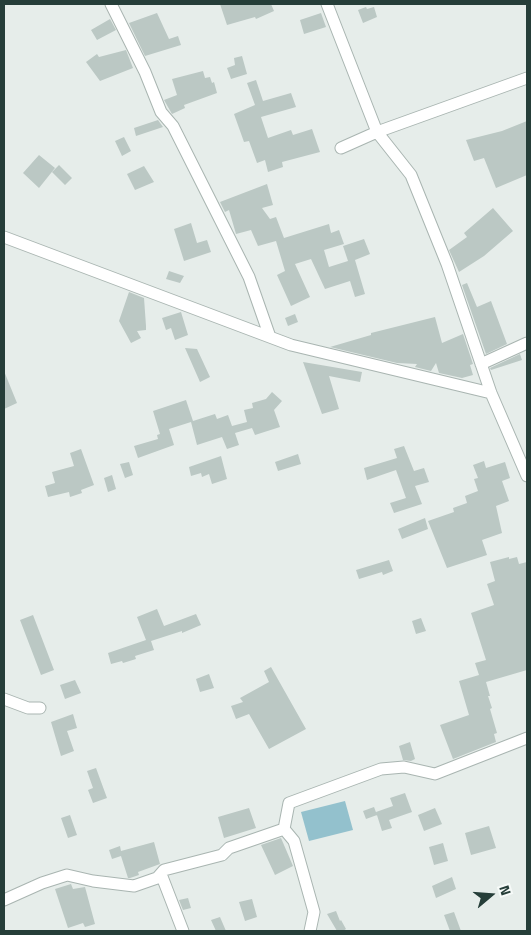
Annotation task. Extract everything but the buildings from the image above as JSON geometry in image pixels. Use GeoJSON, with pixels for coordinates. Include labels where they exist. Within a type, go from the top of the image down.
{"type":"FeatureCollection","features":[{"type":"Feature","properties":{"kind":"street"},"geometry":{"type":"LineString","coordinates":[[111,4],[145,72],[161,112],[173,126],[246,269],[270,337]]}},
{"type":"Feature","properties":{"kind":"street"},"geometry":{"type":"LineString","coordinates":[[327,4],[377,132],[411,175],[447,264],[491,393],[527,476]]}},
{"type":"Feature","properties":{"kind":"street"},"geometry":{"type":"LineString","coordinates":[[341,148],[377,132],[527,78]]}},
{"type":"Feature","properties":{"kind":"street"},"geometry":{"type":"LineString","coordinates":[[4,237],[291,345],[491,393]]}},
{"type":"Feature","properties":{"kind":"street"},"geometry":{"type":"LineString","coordinates":[[481,364],[527,343]]}},
{"type":"Feature","properties":{"kind":"street"},"geometry":{"type":"LineString","coordinates":[[4,699],[28,708],[40,708]]}},
{"type":"Feature","properties":{"kind":"street"},"geometry":{"type":"LineString","coordinates":[[284,829],[289,803],[382,769],[404,767],[435,774],[527,738]]}},
{"type":"Feature","properties":{"kind":"street"},"geometry":{"type":"LineString","coordinates":[[4,900],[42,883],[67,875],[93,881],[134,886],[157,878],[164,870],[222,855],[229,848],[284,829]]}},
{"type":"Feature","properties":{"kind":"street"},"geometry":{"type":"LineString","coordinates":[[284,829],[294,841],[314,912],[310,931]]}},
{"type":"Feature","properties":{"kind":"street"},"geometry":{"type":"LineString","coordinates":[[161,874],[182,931]]}},
{"type":"Feature","properties":{"kind":"water"},"geometry":{"type":"Polygon","coordinates":[[[345,801],[353,830],[309,841],[301,812],[345,801]]]}}]}
